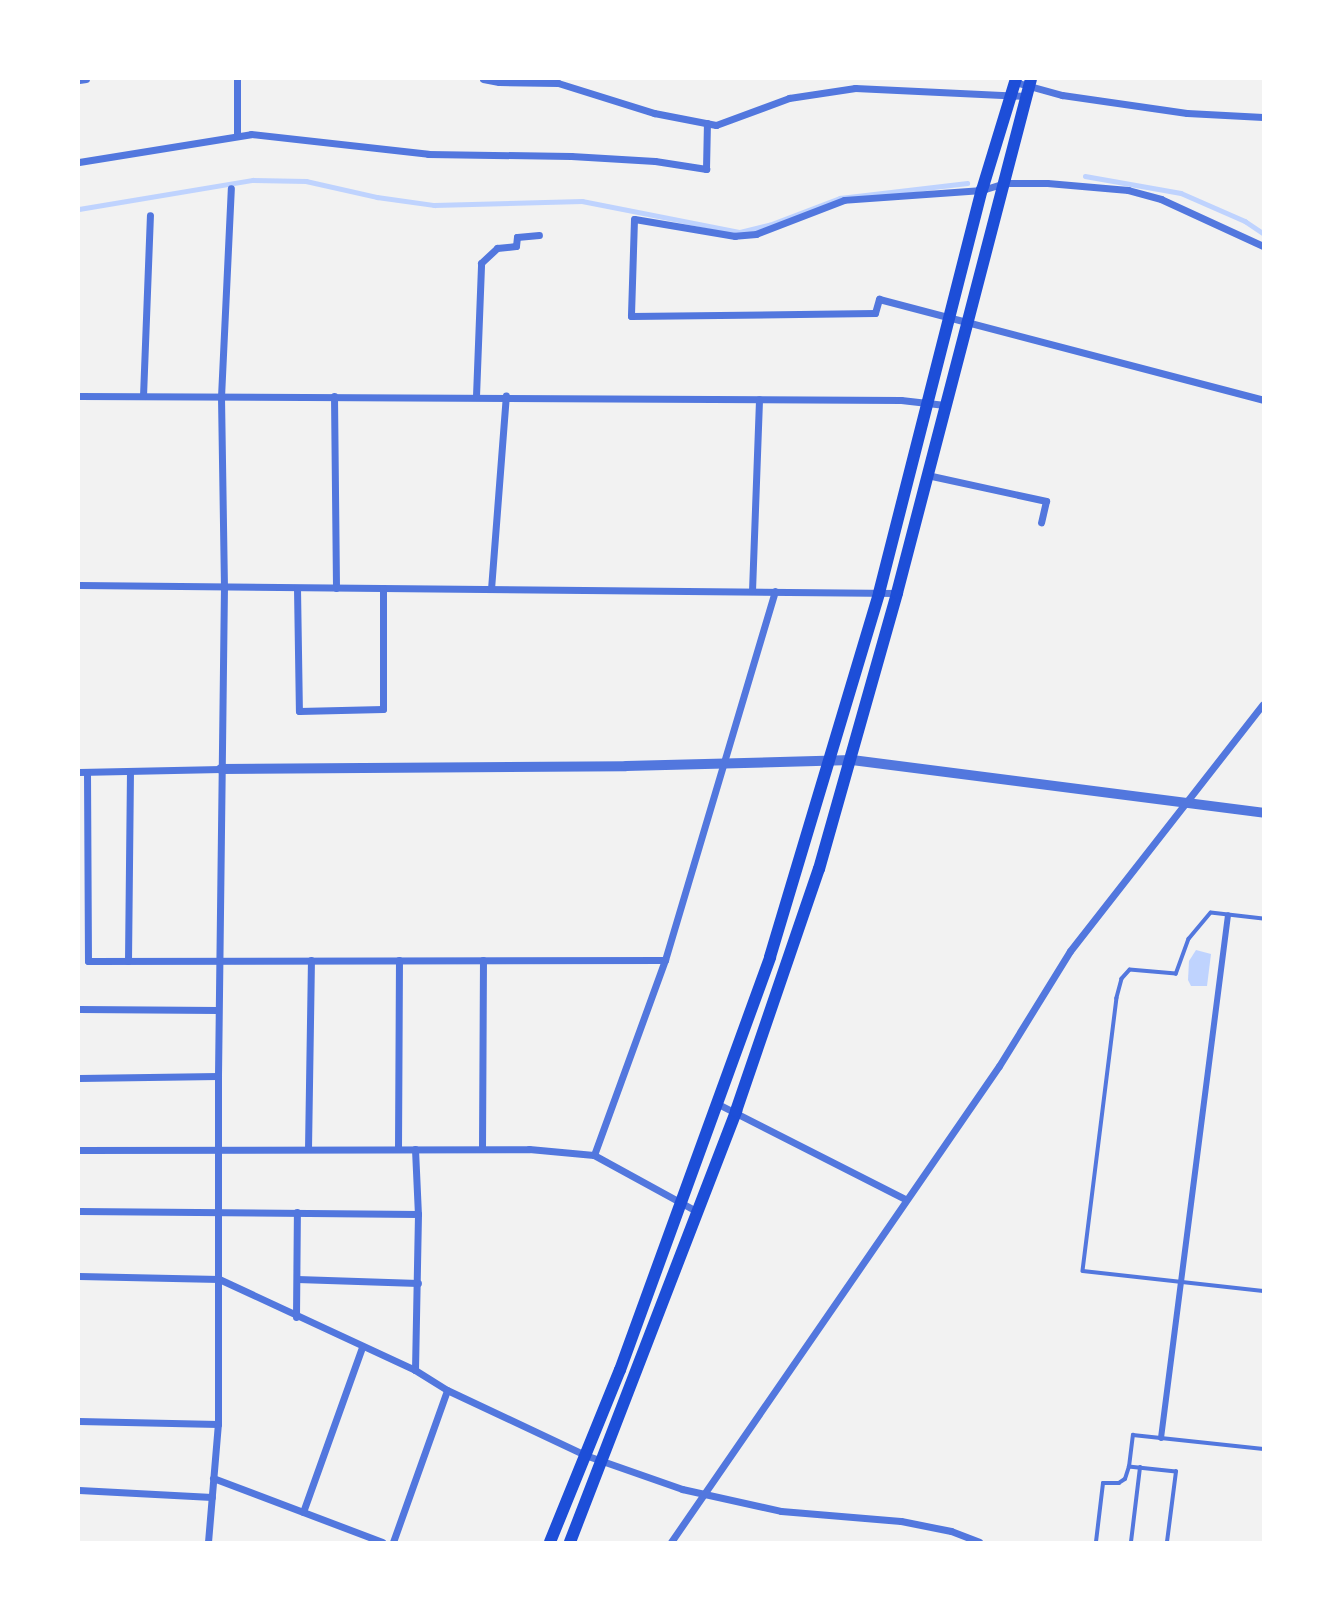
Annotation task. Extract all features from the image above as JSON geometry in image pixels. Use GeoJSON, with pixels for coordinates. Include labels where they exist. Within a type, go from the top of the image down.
{"type":"FeatureCollection","features":[{"type":"Feature","properties":{"kind":"highway"},"geometry":{"type":"LineString","coordinates":[[550,1542],[682,1203],[770,957],[878,593],[982,190],[1015,80]]}},
{"type":"Feature","properties":{"kind":"highway"},"geometry":{"type":"LineString","coordinates":[[569,1542],[603,1462],[790,961],[852,760],[1029,87]]}},
{"type":"Feature","properties":{"kind":"street"},"geometry":{"type":"LineString","coordinates":[[79,80],[86,79]]}},
{"type":"Feature","properties":{"kind":"street"},"geometry":{"type":"LineString","coordinates":[[237,79],[237,136]]}},
{"type":"Feature","properties":{"kind":"street"},"geometry":{"type":"LineString","coordinates":[[483,79],[558,83],[654,113],[716,125],[789,98],[855,88],[1011,95],[1029,87]]}},
{"type":"Feature","properties":{"kind":"street"},"geometry":{"type":"LineString","coordinates":[[1015,80],[1029,87],[1062,95],[1187,113],[1263,117]]}},
{"type":"Feature","properties":{"kind":"street"},"geometry":{"type":"LineString","coordinates":[[79,162],[251,134],[428,154],[570,156],[655,161],[706,169],[707,123]]}},
{"type":"Feature","properties":{"kind":"street"},"geometry":{"type":"LineString","coordinates":[[1263,246],[1192,210],[1128,190],[1006,177],[982,190],[844,200],[756,234],[736,236],[634,219],[631,316],[875,313],[879,299],[1263,400]]}},
{"type":"Feature","properties":{"kind":"street"},"geometry":{"type":"LineString","coordinates":[[208,1542],[218,1424],[218,1010],[224,588],[221,397],[231,188]]}},
{"type":"Feature","properties":{"kind":"street"},"geometry":{"type":"LineString","coordinates":[[143,396],[150,215]]}},
{"type":"Feature","properties":{"kind":"street"},"geometry":{"type":"LineString","coordinates":[[477,396],[481,263],[497,248],[516,246],[517,237],[539,234]]}},
{"type":"Feature","properties":{"kind":"street"},"geometry":{"type":"LineString","coordinates":[[79,396],[506,396],[759,399],[945,405]]}},
{"type":"Feature","properties":{"kind":"street"},"geometry":{"type":"LineString","coordinates":[[334,396],[336,588]]}},
{"type":"Feature","properties":{"kind":"street"},"geometry":{"type":"LineString","coordinates":[[491,589],[506,396]]}},
{"type":"Feature","properties":{"kind":"street"},"geometry":{"type":"LineString","coordinates":[[751,590],[759,399]]}},
{"type":"Feature","properties":{"kind":"street"},"geometry":{"type":"LineString","coordinates":[[927,475],[1046,501],[1041,522]]}},
{"type":"Feature","properties":{"kind":"street"},"geometry":{"type":"LineString","coordinates":[[79,585],[897,593]]}},
{"type":"Feature","properties":{"kind":"street"},"geometry":{"type":"LineString","coordinates":[[297,588],[299,711],[383,709],[383,589]]}},
{"type":"Feature","properties":{"kind":"street"},"geometry":{"type":"LineString","coordinates":[[594,1156],[665,960],[775,591]]}},
{"type":"Feature","properties":{"kind":"street"},"geometry":{"type":"LineString","coordinates":[[671,1542],[999,1066],[1070,951],[1263,704]]}},
{"type":"Feature","properties":{"kind":"street"},"geometry":{"type":"LineString","coordinates":[[88,961],[83,772],[852,760],[1263,813]]}},
{"type":"Feature","properties":{"kind":"street"},"geometry":{"type":"LineString","coordinates":[[128,961],[130,772]]}},
{"type":"Feature","properties":{"kind":"street"},"geometry":{"type":"LineString","coordinates":[[1161,1438],[1228,915]]}},
{"type":"Feature","properties":{"kind":"street"},"geometry":{"type":"LineString","coordinates":[[308,1149],[311,960]]}},
{"type":"Feature","properties":{"kind":"street"},"geometry":{"type":"LineString","coordinates":[[398,1149],[399,960]]}},
{"type":"Feature","properties":{"kind":"street"},"geometry":{"type":"LineString","coordinates":[[482,1149],[483,960]]}},
{"type":"Feature","properties":{"kind":"street"},"geometry":{"type":"LineString","coordinates":[[79,966],[88,961],[665,960]]}},
{"type":"Feature","properties":{"kind":"street"},"geometry":{"type":"LineString","coordinates":[[79,1010],[218,1010]]}},
{"type":"Feature","properties":{"kind":"street"},"geometry":{"type":"LineString","coordinates":[[79,1078],[218,1076]]}},
{"type":"Feature","properties":{"kind":"street"},"geometry":{"type":"LineString","coordinates":[[718,1104],[905,1199]]}},
{"type":"Feature","properties":{"kind":"street"},"geometry":{"type":"LineString","coordinates":[[415,1149],[418,1214],[415,1370]]}},
{"type":"Feature","properties":{"kind":"street"},"geometry":{"type":"LineString","coordinates":[[79,1150],[528,1149],[594,1156],[698,1212]]}},
{"type":"Feature","properties":{"kind":"street"},"geometry":{"type":"LineString","coordinates":[[79,1211],[418,1214]]}},
{"type":"Feature","properties":{"kind":"street"},"geometry":{"type":"LineString","coordinates":[[296,1317],[297,1212]]}},
{"type":"Feature","properties":{"kind":"street"},"geometry":{"type":"LineString","coordinates":[[79,1276],[219,1279],[415,1370],[447,1390],[603,1462],[703,1494],[781,1511],[901,1521],[951,1531],[979,1542]]}},
{"type":"Feature","properties":{"kind":"street"},"geometry":{"type":"LineString","coordinates":[[297,1279],[418,1283]]}},
{"type":"Feature","properties":{"kind":"street"},"geometry":{"type":"LineString","coordinates":[[303,1513],[362,1347]]}},
{"type":"Feature","properties":{"kind":"street"},"geometry":{"type":"LineString","coordinates":[[393,1542],[447,1390]]}},
{"type":"Feature","properties":{"kind":"street"},"geometry":{"type":"LineString","coordinates":[[79,1421],[218,1424]]}},
{"type":"Feature","properties":{"kind":"street"},"geometry":{"type":"LineString","coordinates":[[213,1478],[382,1542]]}},
{"type":"Feature","properties":{"kind":"street"},"geometry":{"type":"LineString","coordinates":[[79,1490],[212,1497]]}},
{"type":"Feature","properties":{"kind":"lane"},"geometry":{"type":"LineString","coordinates":[[1263,919],[1211,913],[1189,939],[1175,974],[1130,970],[1122,979],[1116,998],[1083,1271],[1263,1291]]}},
{"type":"Feature","properties":{"kind":"lane"},"geometry":{"type":"LineString","coordinates":[[1096,1542],[1103,1483],[1119,1483],[1125,1479],[1133,1434],[1263,1449]]}},
{"type":"Feature","properties":{"kind":"lane"},"geometry":{"type":"LineString","coordinates":[[1129,1467],[1176,1472],[1167,1542]]}},
{"type":"Feature","properties":{"kind":"lane"},"geometry":{"type":"LineString","coordinates":[[1131,1542],[1140,1468]]}},
{"type":"Feature","properties":{"kind":"water"},"geometry":{"type":"Polygon","coordinates":[[[1196,950],[1211,954],[1207,986],[1191,986],[1188,980],[1189,961],[1196,950]]]}},
{"type":"Feature","properties":{"kind":"waterway"},"geometry":{"type":"LineString","coordinates":[[1085,176],[1181,193],[1245,221],[1263,233]]}},
{"type":"Feature","properties":{"kind":"waterway"},"geometry":{"type":"LineString","coordinates":[[79,209],[253,180],[306,181],[377,197],[434,205],[582,201],[740,232],[769,225],[840,198],[967,183]]}}]}
